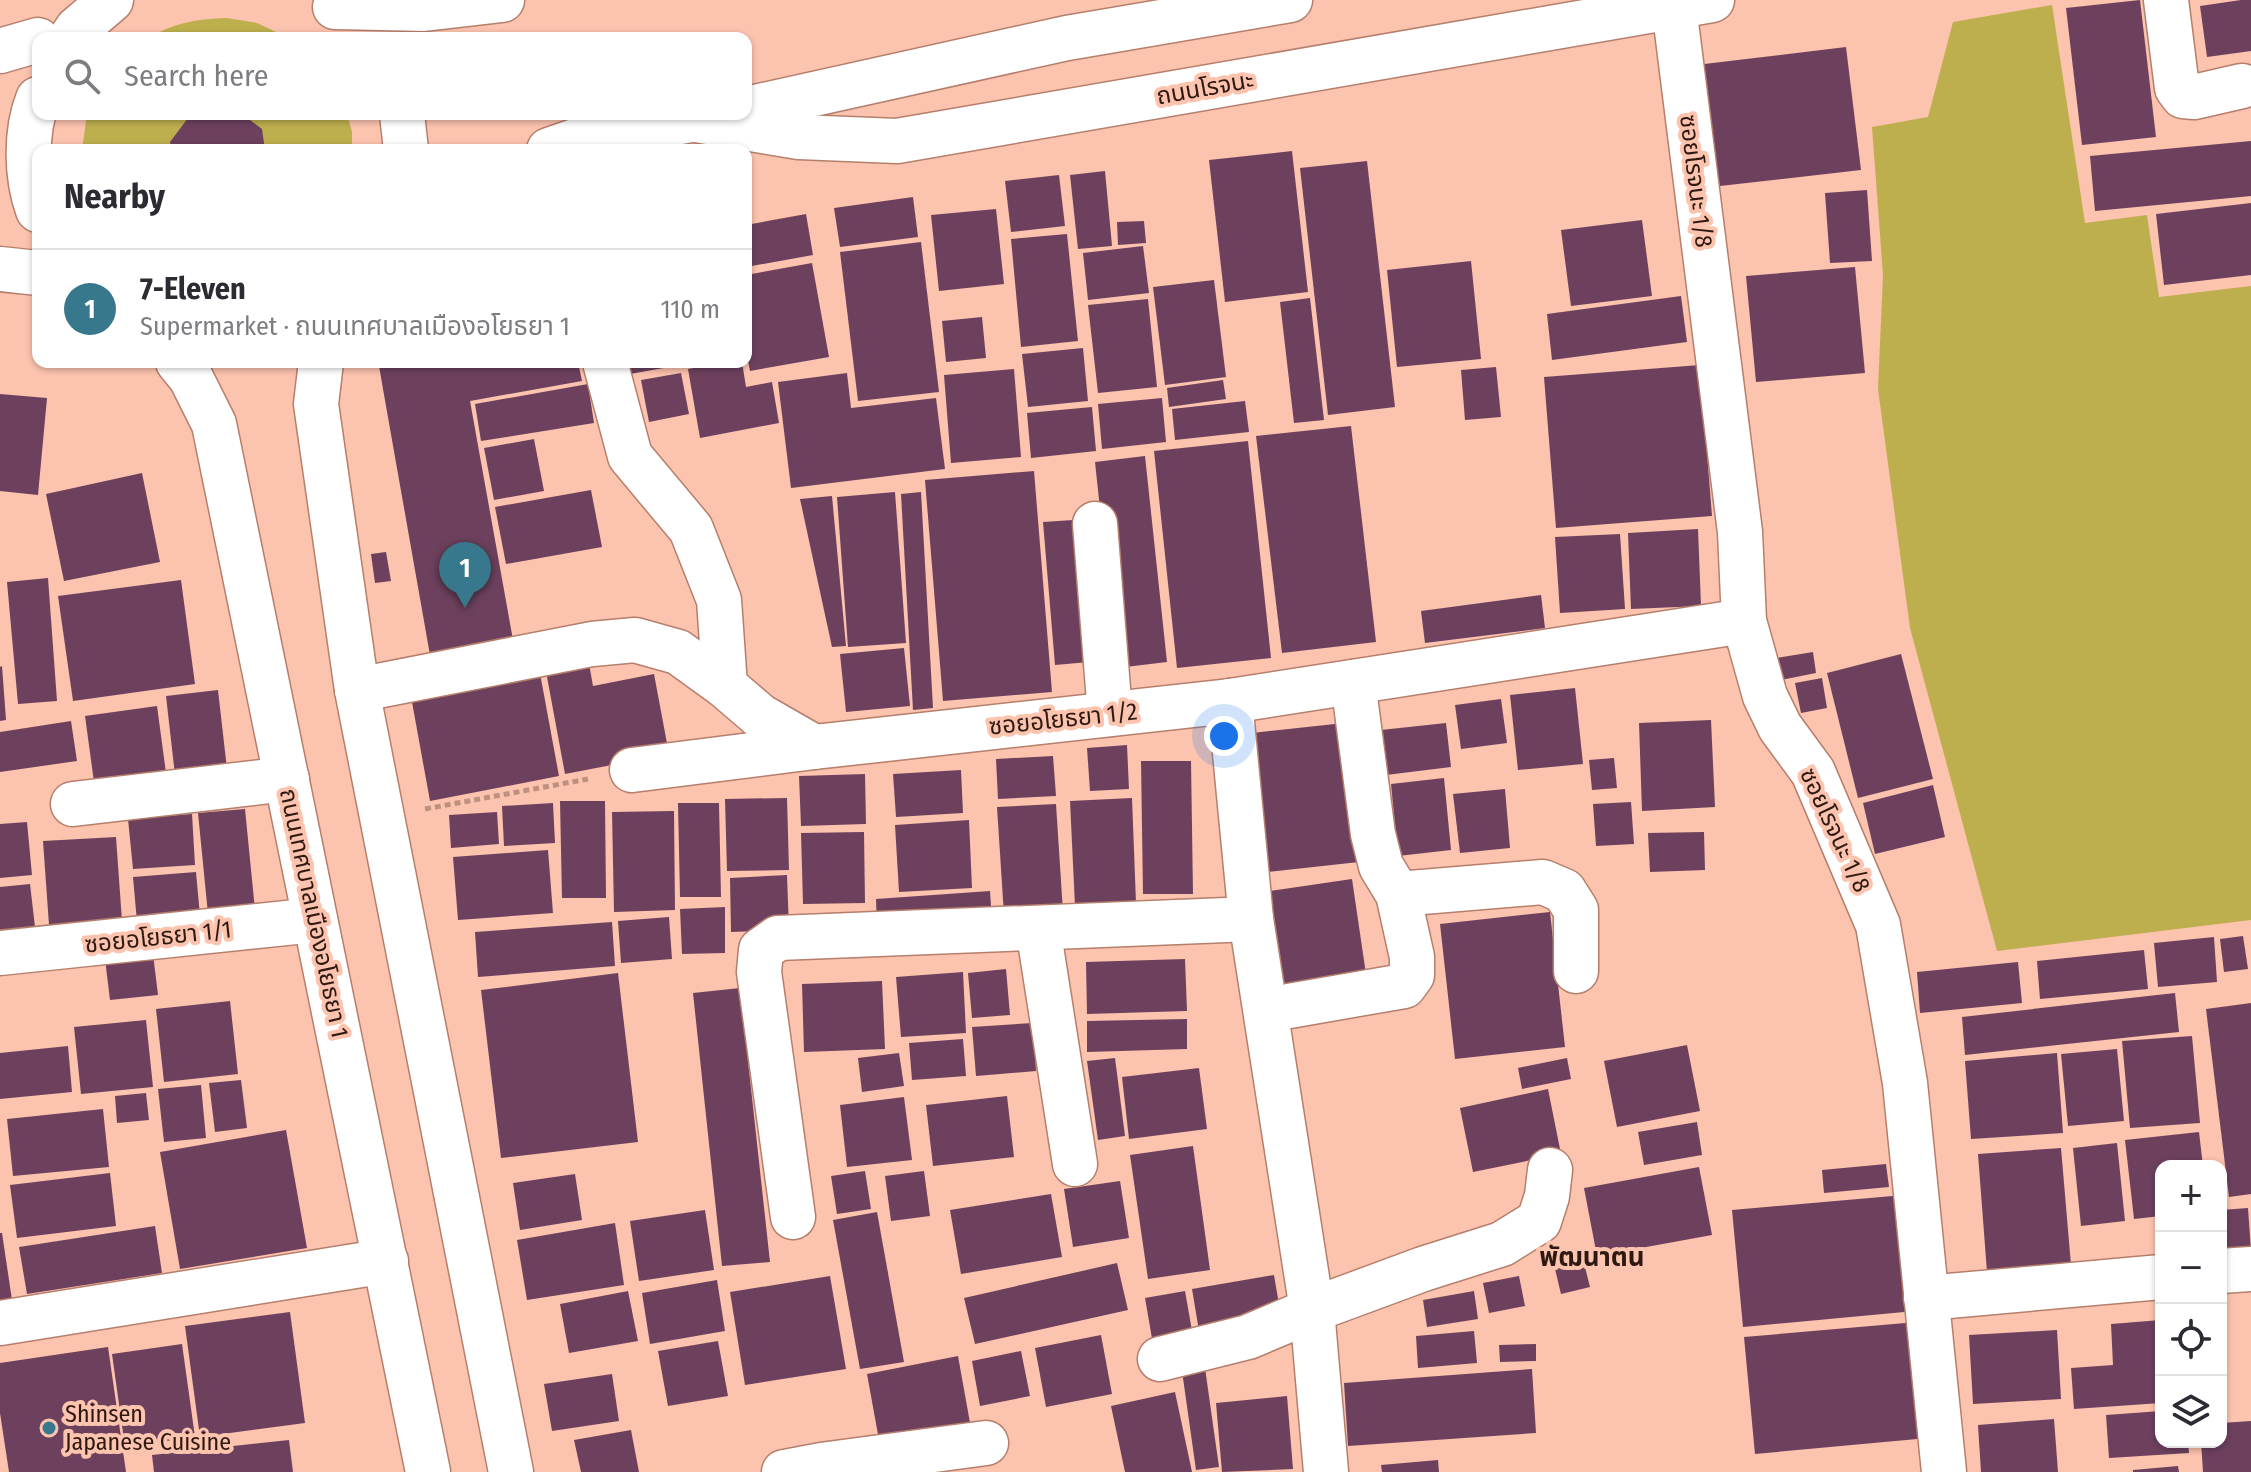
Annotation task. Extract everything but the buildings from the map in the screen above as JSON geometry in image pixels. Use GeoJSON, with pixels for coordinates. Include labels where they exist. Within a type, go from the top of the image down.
{"type":"FeatureCollection","features":[{"type":"Feature","properties":{"kind":"street"},"geometry":{"type":"LineString","coordinates":[[64,32],[111,0]]}},
{"type":"Feature","properties":{"kind":"street"},"geometry":{"type":"LineString","coordinates":[[329,3],[424,9],[502,0]]}},
{"type":"Feature","properties":{"kind":"street"},"geometry":{"type":"LineString","coordinates":[[752,108],[1067,38],[1290,0]]}},
{"type":"Feature","properties":{"kind":"street"},"geometry":{"type":"LineString","coordinates":[[2166,0],[2177,88],[2183,96],[2194,97],[2242,86]]}},
{"type":"Feature","properties":{"kind":"street"},"geometry":{"type":"LineString","coordinates":[[329,3],[360,32]]}},
{"type":"Feature","properties":{"kind":"street","name":"ถนนโรจนะ"},"geometry":{"type":"LineString","coordinates":[[723,120],[799,137],[897,141],[1693,3]]}},
{"type":"Feature","properties":{"kind":"street","name":"ซอยโรจนะ 1/8"},"geometry":{"type":"LineString","coordinates":[[1693,3],[1740,532],[1744,621],[1765,696],[1780,727],[1813,772],[1878,925],[1905,1083],[1944,1472]]}},
{"type":"Feature","properties":{"kind":"street"},"geometry":{"type":"LineString","coordinates":[[0,51],[32,43]]}},
{"type":"Feature","properties":{"kind":"street"},"geometry":{"type":"LineString","coordinates":[[32,188],[28,152],[33,120]]}},
{"type":"Feature","properties":{"kind":"street"},"geometry":{"type":"LineString","coordinates":[[403,120],[405,144]]}},
{"type":"Feature","properties":{"kind":"street","name":"ถนนโรจนะ"},"geometry":{"type":"LineString","coordinates":[[566,144],[693,120]]}},
{"type":"Feature","properties":{"kind":"street"},"geometry":{"type":"LineString","coordinates":[[0,269],[32,272]]}},
{"type":"Feature","properties":{"kind":"street","name":"ถนนเทศบาลเมืองอโยธยา 1"},"geometry":{"type":"LineString","coordinates":[[183,368],[214,424],[428,1472]]}},
{"type":"Feature","properties":{"kind":"street"},"geometry":{"type":"LineString","coordinates":[[320,368],[316,404],[357,690],[511,1472]]}},
{"type":"Feature","properties":{"kind":"street"},"geometry":{"type":"LineString","coordinates":[[607,368],[630,456],[691,529],[719,600],[725,686]]}},
{"type":"Feature","properties":{"kind":"street"},"geometry":{"type":"LineString","coordinates":[[1095,524],[1110,714]]}},
{"type":"Feature","properties":{"kind":"street","name":"ซอยอโยธยา 1/2"},"geometry":{"type":"LineString","coordinates":[[632,770],[1230,701],[1744,621]]}},
{"type":"Feature","properties":{"kind":"street"},"geometry":{"type":"LineString","coordinates":[[357,690],[592,644],[635,640],[678,652],[760,716],[814,747]]}},
{"type":"Feature","properties":{"kind":"street"},"geometry":{"type":"LineString","coordinates":[[1289,1006],[1404,986],[1412,975],[1412,957],[1398,894],[1381,866],[1373,834],[1353,682]]}},
{"type":"Feature","properties":{"kind":"street"},"geometry":{"type":"LineString","coordinates":[[1230,701],[1251,919],[1312,1310],[1326,1472]]}},
{"type":"Feature","properties":{"kind":"street"},"geometry":{"type":"LineString","coordinates":[[73,804],[287,779]]}},
{"type":"Feature","properties":{"kind":"street"},"geometry":{"type":"LineString","coordinates":[[1398,894],[1543,882],[1564,891],[1576,910],[1576,971]]}},
{"type":"Feature","properties":{"kind":"street"},"geometry":{"type":"LineString","coordinates":[[793,1217],[759,972],[761,950],[778,938],[1251,919]]}},
{"type":"Feature","properties":{"kind":"street","name":"ซอยอโยธยา 1/1"},"geometry":{"type":"LineString","coordinates":[[0,953],[315,920]]}},
{"type":"Feature","properties":{"kind":"street"},"geometry":{"type":"LineString","coordinates":[[1038,928],[1075,1164]]}},
{"type":"Feature","properties":{"kind":"street"},"geometry":{"type":"LineString","coordinates":[[1160,1359],[1248,1337],[1423,1269],[1502,1244],[1539,1221],[1547,1196],[1550,1170]]}},
{"type":"Feature","properties":{"kind":"street"},"geometry":{"type":"LineString","coordinates":[[0,1323],[386,1261]]}},
{"type":"Feature","properties":{"kind":"street"},"geometry":{"type":"LineString","coordinates":[[2227,1271],[2251,1269]]}},
{"type":"Feature","properties":{"kind":"street"},"geometry":{"type":"LineString","coordinates":[[1926,1298],[2155,1278]]}},
{"type":"Feature","properties":{"kind":"street"},"geometry":{"type":"LineString","coordinates":[[784,1472],[986,1443]]}},
{"type":"Feature","properties":{"kind":"path"},"geometry":{"type":"LineString","coordinates":[[383,817],[632,770]]}},
{"type":"Feature","properties":{"kind":"shaded area"},"geometry":{"type":"Polygon","coordinates":[[[2052,5],[2085,223],[2147,215],[2159,297],[2251,286],[2251,920],[1997,951],[1910,628],[1878,389],[1883,275],[1872,127],[1928,117],[1953,22],[2052,5]]]}},
{"type":"Feature","properties":{"kind":"shaded area"},"geometry":{"type":"Polygon","coordinates":[[[227,18],[257,23],[276,32],[160,32],[205,19],[227,18]]]}},
{"type":"Feature","properties":{"kind":"shaded area"},"geometry":{"type":"Polygon","coordinates":[[[86,120],[349,120],[352,132],[352,144],[83,144],[86,120]]]}},
{"type":"Feature","properties":{"kind":"place","name":"7-Eleven"},"geometry":{"type":"Point","coordinates":[465,608]}},
{"type":"Feature","properties":{"kind":"place","name":"Shinsen Japanese Cuisine"},"geometry":{"type":"Point","coordinates":[49,1428]}},
{"type":"Feature","properties":{"kind":"district","name":"พัฒนาตน"},"geometry":{"type":"Point","coordinates":[1592,1257]}}]}
